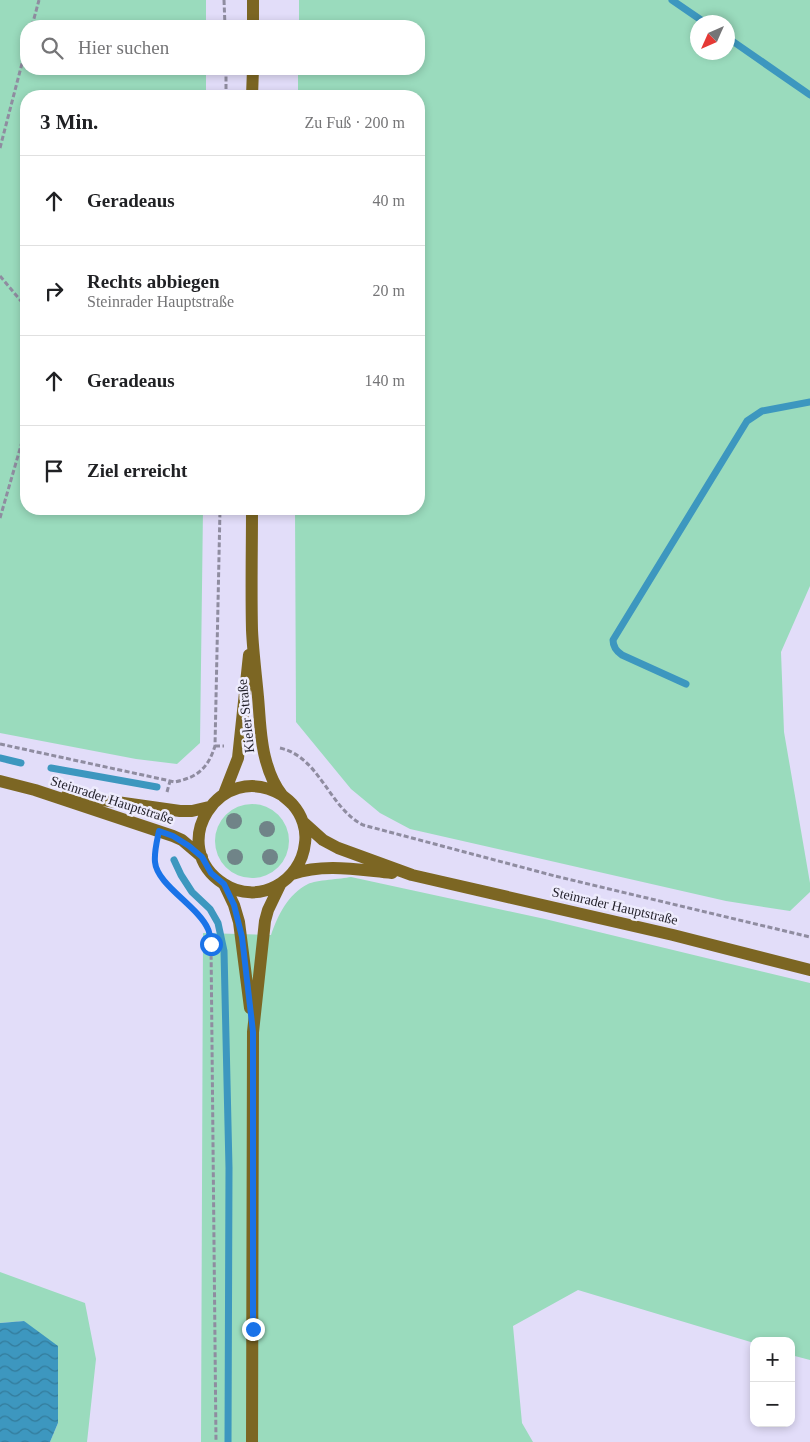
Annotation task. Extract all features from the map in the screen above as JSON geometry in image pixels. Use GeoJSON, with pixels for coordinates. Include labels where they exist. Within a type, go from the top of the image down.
{"type":"FeatureCollection","features":[{"type":"Feature","properties":{"kind":"main road"},"geometry":{"type":"LineString","coordinates":[[253,0],[253,20]]}},
{"type":"Feature","properties":{"kind":"main road"},"geometry":{"type":"LineString","coordinates":[[252,75],[252,90]]}},
{"type":"Feature","properties":{"kind":"main road","name":"Kieler Straße"},"geometry":{"type":"LineString","coordinates":[[252,515],[252,630],[264,753],[274,781],[282,795]]}},
{"type":"Feature","properties":{"kind":"main road","name":"Kieler Straße"},"geometry":{"type":"LineString","coordinates":[[224,794],[238,758],[252,630]]}},
{"type":"Feature","properties":{"kind":"main road","name":"Steinrader Hauptstraße"},"geometry":{"type":"LineString","coordinates":[[0,781],[35,790],[159,831],[182,840],[202,857]]}},
{"type":"Feature","properties":{"kind":"main road"},"geometry":{"type":"LineString","coordinates":[[242,786],[269,788],[282,795],[293,805],[303,822],[306,839],[304,854],[292,874],[280,884],[265,891],[249,892],[224,884],[211,873],[202,857],[200,849],[199,831],[209,807],[224,794],[242,786]]}},
{"type":"Feature","properties":{"kind":"main road","name":"Steinrader Hauptstraße"},"geometry":{"type":"LineString","coordinates":[[35,790],[164,809],[192,811],[209,807]]}},
{"type":"Feature","properties":{"kind":"main road","name":"Steinrader Hauptstraße"},"geometry":{"type":"LineString","coordinates":[[303,822],[319,837],[338,848],[412,875],[673,934],[810,970]]}},
{"type":"Feature","properties":{"kind":"main road","name":"Steinrader Hauptstraße"},"geometry":{"type":"LineString","coordinates":[[292,874],[311,869],[330,868],[412,875]]}},
{"type":"Feature","properties":{"kind":"main road"},"geometry":{"type":"LineString","coordinates":[[224,884],[234,905],[242,937],[253,1032]]}},
{"type":"Feature","properties":{"kind":"main road"},"geometry":{"type":"LineString","coordinates":[[252,1442],[253,1032],[264,928],[268,910],[280,884]]}},
{"type":"Feature","properties":{"kind":"path"},"geometry":{"type":"LineString","coordinates":[[34,20],[39,0]]}},
{"type":"Feature","properties":{"kind":"path"},"geometry":{"type":"LineString","coordinates":[[224,0],[225,20]]}},
{"type":"Feature","properties":{"kind":"path"},"geometry":{"type":"LineString","coordinates":[[0,148],[20,71]]}},
{"type":"Feature","properties":{"kind":"path"},"geometry":{"type":"LineString","coordinates":[[226,75],[226,90]]}},
{"type":"Feature","properties":{"kind":"path"},"geometry":{"type":"LineString","coordinates":[[0,276],[20,300]]}},
{"type":"Feature","properties":{"kind":"path"},"geometry":{"type":"LineString","coordinates":[[0,518],[20,449]]}},
{"type":"Feature","properties":{"kind":"path"},"geometry":{"type":"LineString","coordinates":[[0,744],[170,781],[183,780],[200,772],[211,758],[215,746],[220,515]]}},
{"type":"Feature","properties":{"kind":"path"},"geometry":{"type":"LineString","coordinates":[[304,761],[323,782],[344,812],[363,825],[555,876],[810,937]]}},
{"type":"Feature","properties":{"kind":"path"},"geometry":{"type":"LineString","coordinates":[[164,809],[170,781]]}},
{"type":"Feature","properties":{"kind":"path"},"geometry":{"type":"LineString","coordinates":[[159,831],[155,863],[158,872],[168,885],[201,918],[208,930],[211,944],[216,1442]]}},
{"type":"Feature","properties":{"kind":"green space"},"geometry":{"type":"Polygon","coordinates":[[[0,0],[206,0],[206,20],[20,20],[20,75],[206,75],[206,90],[20,90],[20,515],[203,515],[200,743],[177,764],[136,759],[0,733],[0,0]]]}},
{"type":"Feature","properties":{"kind":"green space"},"geometry":{"type":"Polygon","coordinates":[[[299,0],[810,0],[810,586],[781,652],[784,732],[810,892],[790,911],[726,901],[410,829],[380,813],[351,789],[296,722],[295,515],[425,515],[425,90],[298,90],[298,75],[425,75],[425,20],[299,20],[299,0]]]}},
{"type":"Feature","properties":{"kind":"green space"},"geometry":{"type":"Polygon","coordinates":[[[252,804],[273,810],[283,820],[289,841],[283,862],[273,872],[252,878],[231,872],[221,862],[215,841],[221,820],[231,810],[252,804]]]}},
{"type":"Feature","properties":{"kind":"green space"},"geometry":{"type":"Polygon","coordinates":[[[351,877],[545,919],[810,983],[810,1360],[795,1356],[795,1337],[750,1337],[750,1342],[578,1290],[513,1326],[522,1423],[533,1442],[201,1442],[203,933],[271,935],[289,899],[301,888],[317,882],[351,877]]]}},
{"type":"Feature","properties":{"kind":"green space"},"geometry":{"type":"Polygon","coordinates":[[[0,1272],[85,1303],[96,1359],[87,1442],[50,1442],[58,1423],[24,1321],[0,1323],[0,1272]]]}},
{"type":"Feature","properties":{"kind":"water"},"geometry":{"type":"Polygon","coordinates":[[[24,1321],[58,1346],[58,1423],[50,1442],[0,1442],[0,1323],[24,1321]]]}},
{"type":"Feature","properties":{"kind":"waterway"},"geometry":{"type":"LineString","coordinates":[[672,0],[694,15]]}},
{"type":"Feature","properties":{"kind":"waterway"},"geometry":{"type":"LineString","coordinates":[[735,43],[810,95]]}},
{"type":"Feature","properties":{"kind":"waterway"},"geometry":{"type":"LineString","coordinates":[[686,684],[622,655],[615,649],[613,640],[747,421],[762,411],[810,402]]}},
{"type":"Feature","properties":{"kind":"waterway"},"geometry":{"type":"LineString","coordinates":[[0,758],[21,763]]}},
{"type":"Feature","properties":{"kind":"waterway"},"geometry":{"type":"LineString","coordinates":[[51,768],[157,787]]}},
{"type":"Feature","properties":{"kind":"waterway"},"geometry":{"type":"LineString","coordinates":[[174,860],[192,892],[210,909],[218,923],[224,951],[229,1168],[228,1442]]}},
{"type":"Feature","properties":{"kind":"route"},"geometry":{"type":"LineString","coordinates":[[211,944],[208,930],[201,918],[168,885],[158,872],[155,863],[155,853],[159,831],[182,840],[202,857],[211,873],[224,884],[234,905],[242,937],[253,1032],[253,1329]]}}]}
